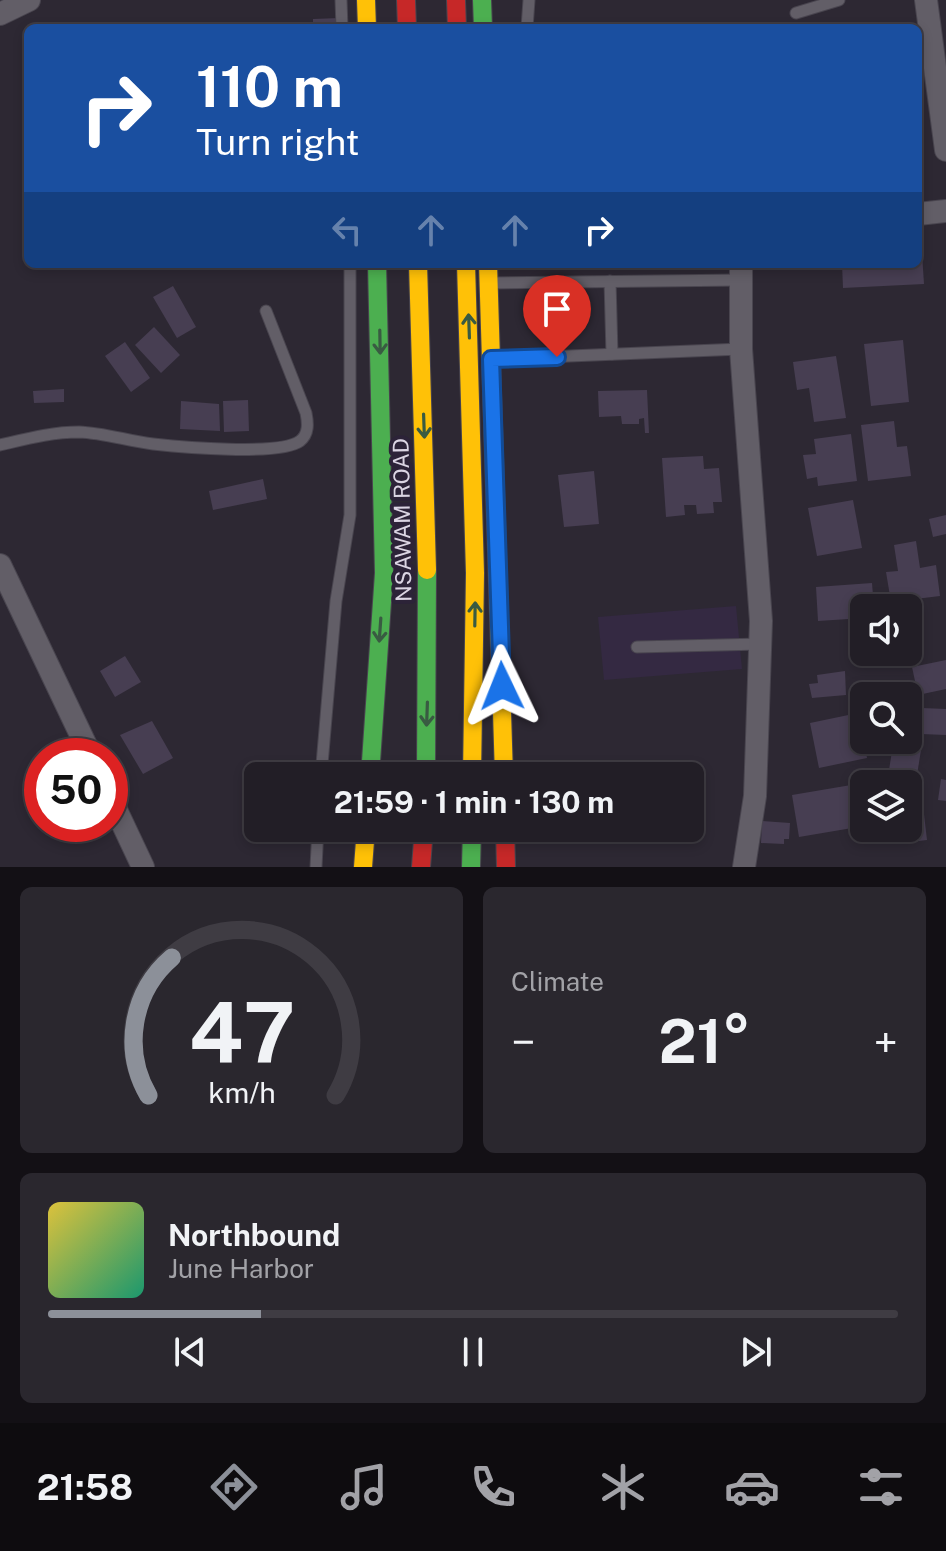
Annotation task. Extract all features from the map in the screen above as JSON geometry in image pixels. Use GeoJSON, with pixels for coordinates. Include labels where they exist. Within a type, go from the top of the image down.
{"type":"FeatureCollection","features":[{"type":"Feature","properties":{"kind":"main road"},"geometry":{"type":"LineString","coordinates":[[366,0],[367,24]]}},
{"type":"Feature","properties":{"kind":"main road"},"geometry":{"type":"LineString","coordinates":[[406,0],[407,24]]}},
{"type":"Feature","properties":{"kind":"main road"},"geometry":{"type":"LineString","coordinates":[[456,0],[457,24]]}},
{"type":"Feature","properties":{"kind":"main road"},"geometry":{"type":"LineString","coordinates":[[482,0],[483,24]]}},
{"type":"Feature","properties":{"kind":"main road"},"geometry":{"type":"LineString","coordinates":[[371,762],[384,573],[377,268]]}},
{"type":"Feature","properties":{"kind":"main road","name":"NSAWAM ROAD"},"geometry":{"type":"LineString","coordinates":[[418,268],[427,502],[426,762]]}},
{"type":"Feature","properties":{"kind":"main road"},"geometry":{"type":"LineString","coordinates":[[466,268],[474,444],[472,762]]}},
{"type":"Feature","properties":{"kind":"main road"},"geometry":{"type":"LineString","coordinates":[[488,268],[504,762]]}},
{"type":"Feature","properties":{"kind":"main road"},"geometry":{"type":"LineString","coordinates":[[363,867],[365,842]]}},
{"type":"Feature","properties":{"kind":"main road"},"geometry":{"type":"LineString","coordinates":[[421,867],[423,842]]}},
{"type":"Feature","properties":{"kind":"main road"},"geometry":{"type":"LineString","coordinates":[[471,867],[472,842]]}},
{"type":"Feature","properties":{"kind":"main road"},"geometry":{"type":"LineString","coordinates":[[505,842],[506,867]]}},
{"type":"Feature","properties":{"kind":"street"},"geometry":{"type":"LineString","coordinates":[[0,14],[29,0]]}},
{"type":"Feature","properties":{"kind":"street"},"geometry":{"type":"LineString","coordinates":[[926,0],[946,150]]}},
{"type":"Feature","properties":{"kind":"street"},"geometry":{"type":"LineString","coordinates":[[922,214],[946,211]]}},
{"type":"Feature","properties":{"kind":"street"},"geometry":{"type":"LineString","coordinates":[[741,272],[741,349],[758,559],[761,644],[755,796],[744,867]]}},
{"type":"Feature","properties":{"kind":"street"},"geometry":{"type":"LineString","coordinates":[[0,565],[82,738]]}},
{"type":"Feature","properties":{"kind":"street"},"geometry":{"type":"LineString","coordinates":[[128,835],[143,867]]}},
{"type":"Feature","properties":{"kind":"lane"},"geometry":{"type":"LineString","coordinates":[[341,0],[342,24]]}},
{"type":"Feature","properties":{"kind":"lane"},"geometry":{"type":"LineString","coordinates":[[527,24],[529,0]]}},
{"type":"Feature","properties":{"kind":"lane"},"geometry":{"type":"LineString","coordinates":[[796,13],[839,0]]}},
{"type":"Feature","properties":{"kind":"lane"},"geometry":{"type":"LineString","coordinates":[[322,762],[336,601],[350,515],[350,268]]}},
{"type":"Feature","properties":{"kind":"lane"},"geometry":{"type":"LineString","coordinates":[[489,283],[610,281],[741,272]]}},
{"type":"Feature","properties":{"kind":"lane"},"geometry":{"type":"LineString","coordinates":[[610,281],[612,354]]}},
{"type":"Feature","properties":{"kind":"lane"},"geometry":{"type":"LineString","coordinates":[[557,357],[558,282]]}},
{"type":"Feature","properties":{"kind":"lane"},"geometry":{"type":"LineString","coordinates":[[0,445],[48,434],[81,432],[153,444],[250,449],[282,449],[300,441],[308,426],[306,413],[266,311]]}},
{"type":"Feature","properties":{"kind":"lane"},"geometry":{"type":"LineString","coordinates":[[491,359],[741,349]]}},
{"type":"Feature","properties":{"kind":"lane"},"geometry":{"type":"LineString","coordinates":[[637,647],[761,644]]}},
{"type":"Feature","properties":{"kind":"lane"},"geometry":{"type":"LineString","coordinates":[[316,867],[317,842]]}},
{"type":"Feature","properties":{"kind":"shaded area"},"geometry":{"type":"Polygon","coordinates":[[[736,606],[742,669],[604,680],[598,617],[736,606]]]}},
{"type":"Feature","properties":{"kind":"building"},"geometry":{"type":"Polygon","coordinates":[[[339,18],[339,24],[313,24],[313,19],[339,18]]]}},
{"type":"Feature","properties":{"kind":"building"},"geometry":{"type":"Polygon","coordinates":[[[922,253],[924,284],[843,288],[842,268],[922,268],[922,253]]]}},
{"type":"Feature","properties":{"kind":"building"},"geometry":{"type":"Polygon","coordinates":[[[173,286],[196,327],[177,338],[153,297],[173,286]]]}},
{"type":"Feature","properties":{"kind":"building"},"geometry":{"type":"Polygon","coordinates":[[[154,327],[180,355],[161,373],[135,345],[154,327]]]}},
{"type":"Feature","properties":{"kind":"building"},"geometry":{"type":"Polygon","coordinates":[[[903,340],[909,402],[871,406],[864,344],[903,340]]]}},
{"type":"Feature","properties":{"kind":"building"},"geometry":{"type":"Polygon","coordinates":[[[125,342],[150,378],[131,392],[105,356],[125,342]]]}},
{"type":"Feature","properties":{"kind":"building"},"geometry":{"type":"Polygon","coordinates":[[[836,356],[846,418],[814,422],[809,388],[797,390],[793,362],[836,356]]]}},
{"type":"Feature","properties":{"kind":"building"},"geometry":{"type":"Polygon","coordinates":[[[64,389],[64,402],[34,403],[33,391],[64,389]]]}},
{"type":"Feature","properties":{"kind":"building"},"geometry":{"type":"Polygon","coordinates":[[[647,390],[649,433],[645,433],[644,418],[639,419],[639,424],[622,424],[621,416],[599,417],[598,391],[647,390]]]}},
{"type":"Feature","properties":{"kind":"building"},"geometry":{"type":"Polygon","coordinates":[[[248,400],[249,431],[224,432],[223,401],[248,400]]]}},
{"type":"Feature","properties":{"kind":"building"},"geometry":{"type":"Polygon","coordinates":[[[181,401],[219,404],[220,431],[180,429],[181,401]]]}},
{"type":"Feature","properties":{"kind":"building"},"geometry":{"type":"Polygon","coordinates":[[[894,421],[897,447],[907,446],[911,476],[868,481],[861,425],[894,421]]]}},
{"type":"Feature","properties":{"kind":"building"},"geometry":{"type":"Polygon","coordinates":[[[851,434],[857,481],[818,486],[817,477],[807,479],[803,455],[816,454],[814,439],[851,434]]]}},
{"type":"Feature","properties":{"kind":"building"},"geometry":{"type":"Polygon","coordinates":[[[703,456],[704,469],[719,468],[722,502],[713,502],[714,513],[697,514],[696,505],[684,505],[685,515],[666,517],[662,458],[703,456]]]}},
{"type":"Feature","properties":{"kind":"building"},"geometry":{"type":"Polygon","coordinates":[[[594,471],[599,524],[564,527],[558,475],[594,471]]]}},
{"type":"Feature","properties":{"kind":"building"},"geometry":{"type":"Polygon","coordinates":[[[263,479],[267,499],[213,510],[209,491],[263,479]]]}},
{"type":"Feature","properties":{"kind":"building"},"geometry":{"type":"Polygon","coordinates":[[[853,500],[862,548],[817,556],[808,508],[853,500]]]}},
{"type":"Feature","properties":{"kind":"building"},"geometry":{"type":"Polygon","coordinates":[[[946,515],[946,534],[933,537],[929,519],[946,515]]]}},
{"type":"Feature","properties":{"kind":"building"},"geometry":{"type":"Polygon","coordinates":[[[916,541],[920,568],[936,565],[940,596],[922,598],[922,594],[890,594],[886,572],[898,571],[894,545],[916,541]]]}},
{"type":"Feature","properties":{"kind":"building"},"geometry":{"type":"Polygon","coordinates":[[[872,583],[873,594],[850,594],[850,619],[818,621],[816,587],[872,583]]]}},
{"type":"Feature","properties":{"kind":"building"},"geometry":{"type":"Polygon","coordinates":[[[125,656],[141,682],[115,697],[100,671],[125,656]]]}},
{"type":"Feature","properties":{"kind":"building"},"geometry":{"type":"Polygon","coordinates":[[[946,660],[946,689],[922,694],[922,682],[915,682],[912,667],[946,660]]]}},
{"type":"Feature","properties":{"kind":"building"},"geometry":{"type":"Polygon","coordinates":[[[845,671],[846,695],[812,698],[809,684],[818,683],[817,675],[845,671]]]}},
{"type":"Feature","properties":{"kind":"building"},"geometry":{"type":"Polygon","coordinates":[[[922,708],[946,709],[946,735],[922,734],[922,708]]]}},
{"type":"Feature","properties":{"kind":"building"},"geometry":{"type":"Polygon","coordinates":[[[850,715],[850,754],[866,754],[867,758],[819,768],[810,723],[850,715]]]}},
{"type":"Feature","properties":{"kind":"building"},"geometry":{"type":"Polygon","coordinates":[[[152,721],[173,758],[143,774],[128,749],[128,738],[120,735],[152,721]]]}},
{"type":"Feature","properties":{"kind":"building"},"geometry":{"type":"Polygon","coordinates":[[[892,754],[920,754],[918,770],[889,770],[892,754]]]}},
{"type":"Feature","properties":{"kind":"building"},"geometry":{"type":"Polygon","coordinates":[[[941,779],[946,780],[946,801],[938,800],[941,779]]]}},
{"type":"Feature","properties":{"kind":"building"},"geometry":{"type":"Polygon","coordinates":[[[850,785],[850,828],[799,837],[792,795],[850,785]]]}},
{"type":"Feature","properties":{"kind":"building"},"geometry":{"type":"Polygon","coordinates":[[[922,797],[927,840],[922,841],[922,797]]]}},
{"type":"Feature","properties":{"kind":"building"},"geometry":{"type":"Polygon","coordinates":[[[762,821],[790,823],[789,839],[784,839],[784,844],[761,843],[762,821]]]}},
{"type":"Feature","properties":{"kind":"traffic: fast"},"geometry":{"type":"LineString","coordinates":[[482,0],[483,24]]}},
{"type":"Feature","properties":{"kind":"traffic: fast"},"geometry":{"type":"LineString","coordinates":[[371,762],[384,573],[377,268]]}},
{"type":"Feature","properties":{"kind":"traffic: fast"},"geometry":{"type":"LineString","coordinates":[[426,762],[427,570]]}},
{"type":"Feature","properties":{"kind":"traffic: fast"},"geometry":{"type":"LineString","coordinates":[[471,867],[472,842]]}},
{"type":"Feature","properties":{"kind":"traffic: slow"},"geometry":{"type":"LineString","coordinates":[[366,0],[367,24]]}},
{"type":"Feature","properties":{"kind":"traffic: slow"},"geometry":{"type":"LineString","coordinates":[[418,268],[427,570]]}},
{"type":"Feature","properties":{"kind":"traffic: slow"},"geometry":{"type":"LineString","coordinates":[[466,268],[475,573],[472,762]]}},
{"type":"Feature","properties":{"kind":"traffic: slow"},"geometry":{"type":"LineString","coordinates":[[488,268],[504,762]]}},
{"type":"Feature","properties":{"kind":"traffic: slow"},"geometry":{"type":"LineString","coordinates":[[363,867],[365,842]]}},
{"type":"Feature","properties":{"kind":"traffic: jam"},"geometry":{"type":"LineString","coordinates":[[406,0],[407,24]]}},
{"type":"Feature","properties":{"kind":"traffic: jam"},"geometry":{"type":"LineString","coordinates":[[456,0],[457,24]]}},
{"type":"Feature","properties":{"kind":"traffic: jam"},"geometry":{"type":"LineString","coordinates":[[421,867],[423,842]]}},
{"type":"Feature","properties":{"kind":"traffic: jam"},"geometry":{"type":"LineString","coordinates":[[505,842],[506,867]]}},
{"type":"Feature","properties":{"kind":"route"},"geometry":{"type":"LineString","coordinates":[[502,686],[491,359],[557,357]]}}]}
